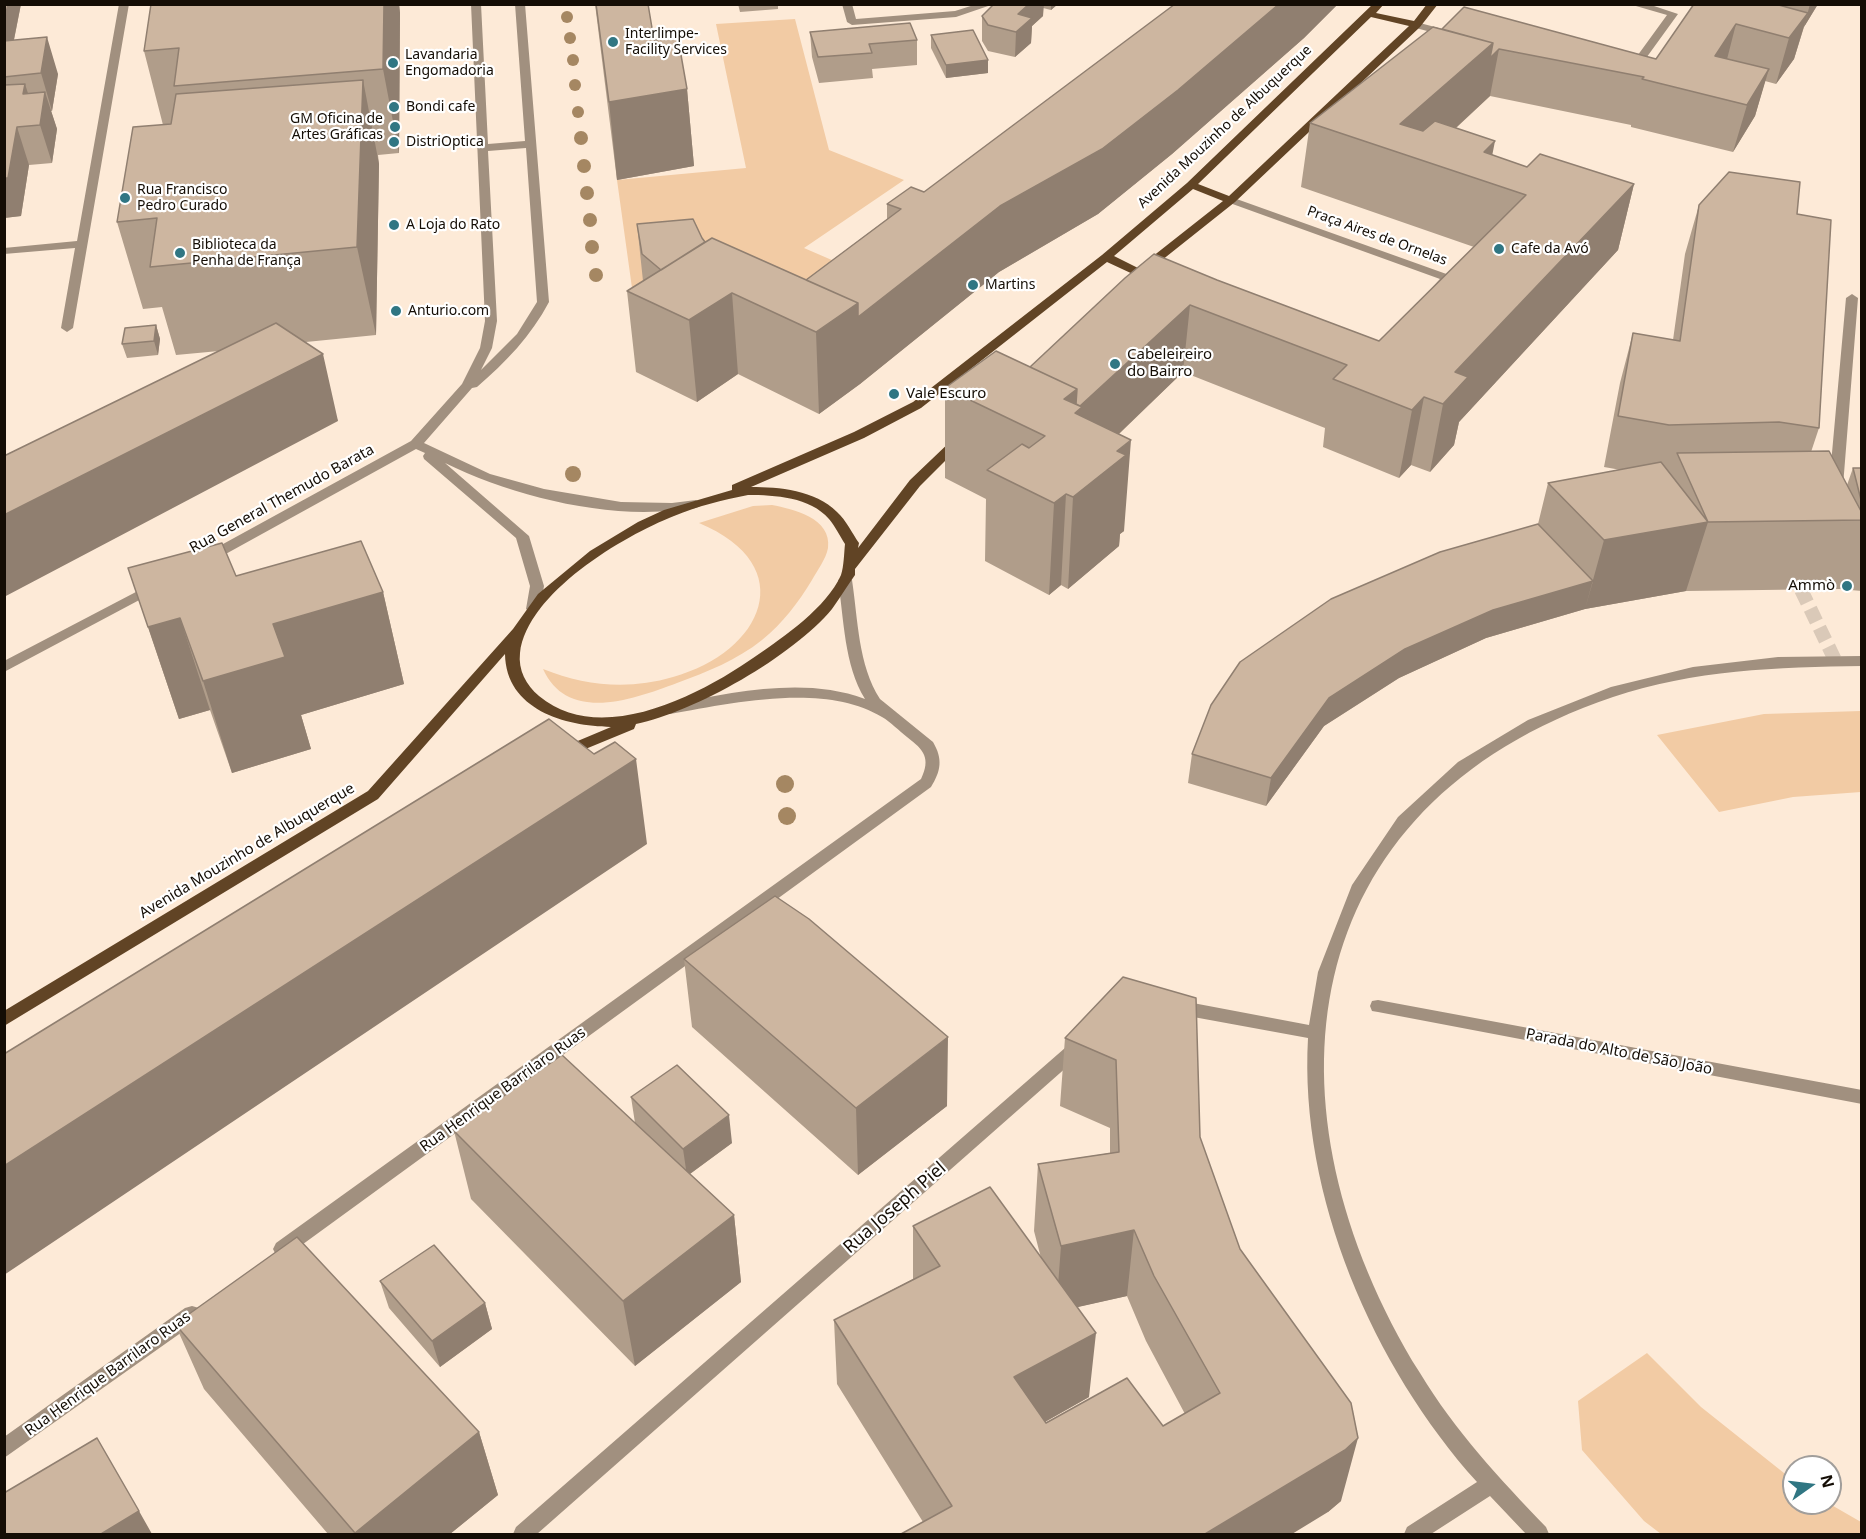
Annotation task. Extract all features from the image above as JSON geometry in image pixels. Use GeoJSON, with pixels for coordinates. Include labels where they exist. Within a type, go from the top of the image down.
{"type":"FeatureCollection","features":[{"type":"Feature","properties":{"kind":"main road","name":"Avenida Mouzinho de Albuquerque"},"geometry":{"type":"LineString","coordinates":[[4,1020],[373,795],[529,616],[548,591],[591,555],[621,537],[859,435],[917,405],[1106,257],[1191,185],[1378,4]]}},
{"type":"Feature","properties":{"kind":"main road"},"geometry":{"type":"LineString","coordinates":[[1106,257],[1140,277],[1231,200],[1416,25],[1433,4]]}},
{"type":"Feature","properties":{"kind":"main road"},"geometry":{"type":"LineString","coordinates":[[1369,14],[1416,25]]}},
{"type":"Feature","properties":{"kind":"main road"},"geometry":{"type":"LineString","coordinates":[[1191,185],[1231,200]]}},
{"type":"Feature","properties":{"kind":"main road"},"geometry":{"type":"LineString","coordinates":[[555,756],[670,709],[720,685],[788,642],[809,624],[845,580],[851,566],[915,483],[967,434]]}},
{"type":"Feature","properties":{"kind":"main road"},"geometry":{"type":"LineString","coordinates":[[724,494],[771,491],[793,493],[818,503],[839,520],[849,536],[851,566]]}},
{"type":"Feature","properties":{"kind":"main road"},"geometry":{"type":"LineString","coordinates":[[529,616],[514,639],[513,666],[517,679],[525,692],[547,709],[562,715],[602,722],[647,717]]}},
{"type":"Feature","properties":{"kind":"street"},"geometry":{"type":"LineString","coordinates":[[67,328],[124,4]]}},
{"type":"Feature","properties":{"kind":"street"},"geometry":{"type":"LineString","coordinates":[[459,396],[472,379],[486,348],[491,321],[476,4]]}},
{"type":"Feature","properties":{"kind":"street"},"geometry":{"type":"LineString","coordinates":[[459,396],[503,358],[527,332],[543,302],[520,4]]}},
{"type":"Feature","properties":{"kind":"street"},"geometry":{"type":"LineString","coordinates":[[847,4],[852,22],[956,14],[989,4]]}},
{"type":"Feature","properties":{"kind":"street"},"geometry":{"type":"LineString","coordinates":[[1626,79],[1673,14],[1634,4]]}},
{"type":"Feature","properties":{"kind":"street"},"geometry":{"type":"LineString","coordinates":[[1416,25],[1456,35]]}},
{"type":"Feature","properties":{"kind":"street"},"geometry":{"type":"LineString","coordinates":[[483,148],[531,144]]}},
{"type":"Feature","properties":{"kind":"street","name":"Praça Aires de Ornelas"},"geometry":{"type":"LineString","coordinates":[[1231,200],[1449,278],[1431,294]]}},
{"type":"Feature","properties":{"kind":"street"},"geometry":{"type":"LineString","coordinates":[[4,251],[81,244]]}},
{"type":"Feature","properties":{"kind":"street"},"geometry":{"type":"LineString","coordinates":[[1835,502],[1852,298]]}},
{"type":"Feature","properties":{"kind":"street","name":"Rua General Themudo Barata"},"geometry":{"type":"LineString","coordinates":[[191,567],[416,444],[459,396]]}},
{"type":"Feature","properties":{"kind":"street"},"geometry":{"type":"LineString","coordinates":[[416,444],[495,480],[584,502],[653,508],[696,504]]}},
{"type":"Feature","properties":{"kind":"street"},"geometry":{"type":"LineString","coordinates":[[416,444],[522,536],[537,586],[529,616]]}},
{"type":"Feature","properties":{"kind":"street"},"geometry":{"type":"LineString","coordinates":[[4,667],[170,578]]}},
{"type":"Feature","properties":{"kind":"street","name":"Rua Henrique Barrilaro Ruas"},"geometry":{"type":"LineString","coordinates":[[265,1262],[919,789],[931,774],[933,755],[921,738],[889,715],[868,694],[858,663],[845,580]]}},
{"type":"Feature","properties":{"kind":"street"},"geometry":{"type":"LineString","coordinates":[[1539,1534],[1448,1432],[1384,1327],[1355,1264],[1334,1203],[1321,1144],[1314,1087],[1316,1033],[1321,994],[1333,944],[1353,898],[1377,855],[1400,825],[1427,796],[1488,748],[1559,710],[1644,681],[1689,671],[1795,661],[1862,661]]}},
{"type":"Feature","properties":{"kind":"street","name":"Rua Henrique Barrilaro Ruas"},"geometry":{"type":"LineString","coordinates":[[670,709],[745,696],[796,692],[852,702],[889,715]]}},
{"type":"Feature","properties":{"kind":"street","name":"Parada do Alto de São João"},"geometry":{"type":"LineString","coordinates":[[1378,1006],[1862,1097]]}},
{"type":"Feature","properties":{"kind":"street"},"geometry":{"type":"LineString","coordinates":[[1163,1009],[1173,1007],[1316,1033]]}},
{"type":"Feature","properties":{"kind":"street","name":"Rua Joseph Piel"},"geometry":{"type":"LineString","coordinates":[[523,1534],[1091,1038]]}},
{"type":"Feature","properties":{"kind":"street","name":"Rua Henrique Barrilaro Ruas"},"geometry":{"type":"LineString","coordinates":[[4,1449],[207,1303]]}},
{"type":"Feature","properties":{"kind":"street"},"geometry":{"type":"LineString","coordinates":[[1414,1534],[1492,1484]]}},
{"type":"Feature","properties":{"kind":"shaded area"},"geometry":{"type":"Polygon","coordinates":[[[795,19],[829,150],[904,180],[804,248],[848,267],[800,299],[632,288],[617,180],[746,168],[716,24],[795,19]]]}},
{"type":"Feature","properties":{"kind":"shaded area"},"geometry":{"type":"Polygon","coordinates":[[[772,505],[800,512],[818,522],[828,538],[828,548],[821,565],[796,605],[762,640],[742,654],[710,670],[660,689],[622,700],[603,703],[585,702],[568,697],[554,686],[543,669],[591,682],[640,684],[673,677],[704,665],[730,648],[748,629],[758,607],[760,584],[751,562],[731,541],[699,523],[753,506],[772,505]]]}},
{"type":"Feature","properties":{"kind":"shaded area"},"geometry":{"type":"Polygon","coordinates":[[[1861,711],[1861,792],[1793,797],[1719,812],[1657,735],[1764,714],[1861,711]]]}},
{"type":"Feature","properties":{"kind":"shaded area"},"geometry":{"type":"Polygon","coordinates":[[[1647,1353],[1701,1407],[1782,1471],[1782,1515],[1842,1515],[1842,1511],[1861,1522],[1861,1534],[1661,1534],[1644,1521],[1582,1450],[1578,1401],[1647,1353]]]}},
{"type":"Feature","properties":{"kind":"building"},"geometry":{"type":"Polygon","coordinates":[[[4,4],[8,4],[4,22],[4,4]]]}},
{"type":"Feature","properties":{"kind":"building"},"geometry":{"type":"Polygon","coordinates":[[[151,4],[384,4],[383,69],[174,86],[179,48],[144,51],[151,4]]]}},
{"type":"Feature","properties":{"kind":"building"},"geometry":{"type":"Polygon","coordinates":[[[596,4],[648,4],[654,40],[678,38],[687,89],[609,102],[596,4]]]}},
{"type":"Feature","properties":{"kind":"building"},"geometry":{"type":"Polygon","coordinates":[[[994,4],[1029,4],[1018,14],[1032,18],[1016,32],[988,25],[982,16],[994,4]]]}},
{"type":"Feature","properties":{"kind":"building"},"geometry":{"type":"Polygon","coordinates":[[[1175,4],[1279,4],[1178,90],[1102,149],[1000,206],[858,317],[858,303],[806,280],[901,209],[887,204],[911,187],[924,192],[1175,4]]]}},
{"type":"Feature","properties":{"kind":"building"},"geometry":{"type":"Polygon","coordinates":[[[1694,4],[1775,4],[1808,13],[1789,38],[1736,24],[1715,56],[1769,69],[1747,105],[1642,79],[1644,77],[1499,49],[1490,58],[1493,43],[1442,29],[1464,7],[1656,59],[1694,4]]]}},
{"type":"Feature","properties":{"kind":"building"},"geometry":{"type":"Polygon","coordinates":[[[910,23],[917,40],[869,44],[872,53],[818,57],[810,32],[910,23]]]}},
{"type":"Feature","properties":{"kind":"building"},"geometry":{"type":"Polygon","coordinates":[[[1433,27],[1493,43],[1400,124],[1423,131],[1435,121],[1495,141],[1484,152],[1527,167],[1540,154],[1634,184],[1455,372],[1468,377],[1443,404],[1424,397],[1412,410],[1333,379],[1347,365],[1190,305],[1080,406],[1076,404],[1077,389],[1030,367],[1154,254],[1379,341],[1526,195],[1310,123],[1433,27]]]}},
{"type":"Feature","properties":{"kind":"building"},"geometry":{"type":"Polygon","coordinates":[[[973,30],[988,60],[946,65],[931,35],[973,30]]]}},
{"type":"Feature","properties":{"kind":"building"},"geometry":{"type":"Polygon","coordinates":[[[47,37],[41,73],[4,77],[4,41],[47,37]]]}},
{"type":"Feature","properties":{"kind":"building"},"geometry":{"type":"Polygon","coordinates":[[[363,80],[357,247],[150,267],[157,218],[117,222],[133,127],[171,124],[176,94],[363,80]]]}},
{"type":"Feature","properties":{"kind":"building"},"geometry":{"type":"Polygon","coordinates":[[[25,84],[23,94],[45,92],[40,125],[17,127],[8,178],[4,178],[4,85],[25,84]]]}},
{"type":"Feature","properties":{"kind":"building"},"geometry":{"type":"Polygon","coordinates":[[[1729,172],[1800,182],[1797,214],[1831,220],[1819,428],[1779,422],[1669,425],[1618,416],[1633,333],[1680,341],[1699,205],[1729,172]]]}},
{"type":"Feature","properties":{"kind":"building"},"geometry":{"type":"Polygon","coordinates":[[[693,219],[705,242],[661,270],[642,254],[637,224],[693,219]]]}},
{"type":"Feature","properties":{"kind":"building"},"geometry":{"type":"Polygon","coordinates":[[[712,238],[858,303],[816,332],[732,293],[689,320],[627,291],[712,238]]]}},
{"type":"Feature","properties":{"kind":"building"},"geometry":{"type":"Polygon","coordinates":[[[276,323],[323,354],[4,515],[4,456],[276,323]]]}},
{"type":"Feature","properties":{"kind":"building"},"geometry":{"type":"Polygon","coordinates":[[[156,325],[154,341],[122,344],[125,328],[156,325]]]}},
{"type":"Feature","properties":{"kind":"building"},"geometry":{"type":"Polygon","coordinates":[[[996,351],[1077,389],[1064,399],[1082,407],[1075,413],[1131,440],[1117,451],[1126,455],[1073,497],[1066,494],[1054,503],[987,470],[1022,444],[1029,448],[1045,436],[945,388],[996,351]]]}},
{"type":"Feature","properties":{"kind":"building"},"geometry":{"type":"Polygon","coordinates":[[[1829,451],[1862,513],[1862,520],[1708,522],[1677,453],[1829,451]]]}},
{"type":"Feature","properties":{"kind":"building"},"geometry":{"type":"Polygon","coordinates":[[[1661,462],[1708,522],[1604,540],[1548,483],[1661,462]]]}},
{"type":"Feature","properties":{"kind":"building"},"geometry":{"type":"Polygon","coordinates":[[[1853,468],[1862,468],[1862,504],[1853,468]]]}},
{"type":"Feature","properties":{"kind":"building"},"geometry":{"type":"Polygon","coordinates":[[[1538,524],[1593,581],[1493,610],[1405,649],[1329,698],[1271,778],[1192,754],[1211,705],[1240,662],[1331,599],[1440,552],[1538,524]]]}},
{"type":"Feature","properties":{"kind":"building"},"geometry":{"type":"Polygon","coordinates":[[[361,541],[383,592],[273,624],[285,657],[203,681],[180,618],[148,627],[128,568],[222,543],[236,576],[361,541]]]}},
{"type":"Feature","properties":{"kind":"building"},"geometry":{"type":"Polygon","coordinates":[[[549,719],[594,754],[615,742],[636,759],[4,1166],[4,1054],[549,719]]]}},
{"type":"Feature","properties":{"kind":"building"},"geometry":{"type":"Polygon","coordinates":[[[775,896],[809,919],[948,1037],[856,1108],[684,959],[775,896]]]}},
{"type":"Feature","properties":{"kind":"building"},"geometry":{"type":"Polygon","coordinates":[[[1123,977],[1196,998],[1200,1137],[1240,1249],[1351,1403],[1358,1438],[1345,1450],[1205,1534],[901,1534],[952,1506],[834,1320],[940,1266],[913,1226],[990,1187],[1096,1333],[1014,1377],[1046,1423],[1127,1378],[1163,1426],[1220,1393],[1154,1276],[1134,1230],[1061,1246],[1038,1164],[1119,1152],[1116,1060],[1065,1038],[1123,977]]]}},
{"type":"Feature","properties":{"kind":"building"},"geometry":{"type":"Polygon","coordinates":[[[562,1055],[734,1215],[623,1301],[454,1131],[562,1055]]]}},
{"type":"Feature","properties":{"kind":"building"},"geometry":{"type":"Polygon","coordinates":[[[677,1065],[729,1115],[683,1149],[631,1097],[677,1065]]]}},
{"type":"Feature","properties":{"kind":"building"},"geometry":{"type":"Polygon","coordinates":[[[297,1237],[479,1432],[355,1533],[175,1324],[297,1237]]]}},
{"type":"Feature","properties":{"kind":"building"},"geometry":{"type":"Polygon","coordinates":[[[434,1245],[485,1303],[432,1341],[380,1281],[434,1245]]]}},
{"type":"Feature","properties":{"kind":"building"},"geometry":{"type":"Polygon","coordinates":[[[97,1438],[139,1511],[101,1534],[4,1534],[4,1493],[97,1438]]]}},
{"type":"Feature","properties":{"kind":"tunnel"},"geometry":{"type":"LineString","coordinates":[[1792,571],[1835,660]]}},
{"type":"Feature","properties":{"kind":"place","name":"Interlimpe- Facility Services"},"geometry":{"type":"Point","coordinates":[613,42]}},
{"type":"Feature","properties":{"kind":"place","name":"Lavandaria Engomadoria"},"geometry":{"type":"Point","coordinates":[393,63]}},
{"type":"Feature","properties":{"kind":"place","name":"Bondi cafe"},"geometry":{"type":"Point","coordinates":[394,107]}},
{"type":"Feature","properties":{"kind":"place","name":"GM Oficina de Artes Gráficas"},"geometry":{"type":"Point","coordinates":[395,127]}},
{"type":"Feature","properties":{"kind":"place","name":"DistriOptica"},"geometry":{"type":"Point","coordinates":[394,142]}},
{"type":"Feature","properties":{"kind":"place","name":"Rua Francisco Pedro Curado"},"geometry":{"type":"Point","coordinates":[125,198]}},
{"type":"Feature","properties":{"kind":"place","name":"A Loja do Rato"},"geometry":{"type":"Point","coordinates":[394,225]}},
{"type":"Feature","properties":{"kind":"place","name":"Cafe da Avó"},"geometry":{"type":"Point","coordinates":[1499,249]}},
{"type":"Feature","properties":{"kind":"place","name":"Biblioteca da Penha de França"},"geometry":{"type":"Point","coordinates":[180,253]}},
{"type":"Feature","properties":{"kind":"place","name":"Martins"},"geometry":{"type":"Point","coordinates":[973,285]}},
{"type":"Feature","properties":{"kind":"place","name":"Anturio.com"},"geometry":{"type":"Point","coordinates":[396,311]}},
{"type":"Feature","properties":{"kind":"place","name":"Cabeleireiro do Bairro"},"geometry":{"type":"Point","coordinates":[1115,364]}},
{"type":"Feature","properties":{"kind":"place","name":"Vale Escuro"},"geometry":{"type":"Point","coordinates":[894,394]}},
{"type":"Feature","properties":{"kind":"place","name":"Ammò"},"geometry":{"type":"Point","coordinates":[1847,586]}}]}
